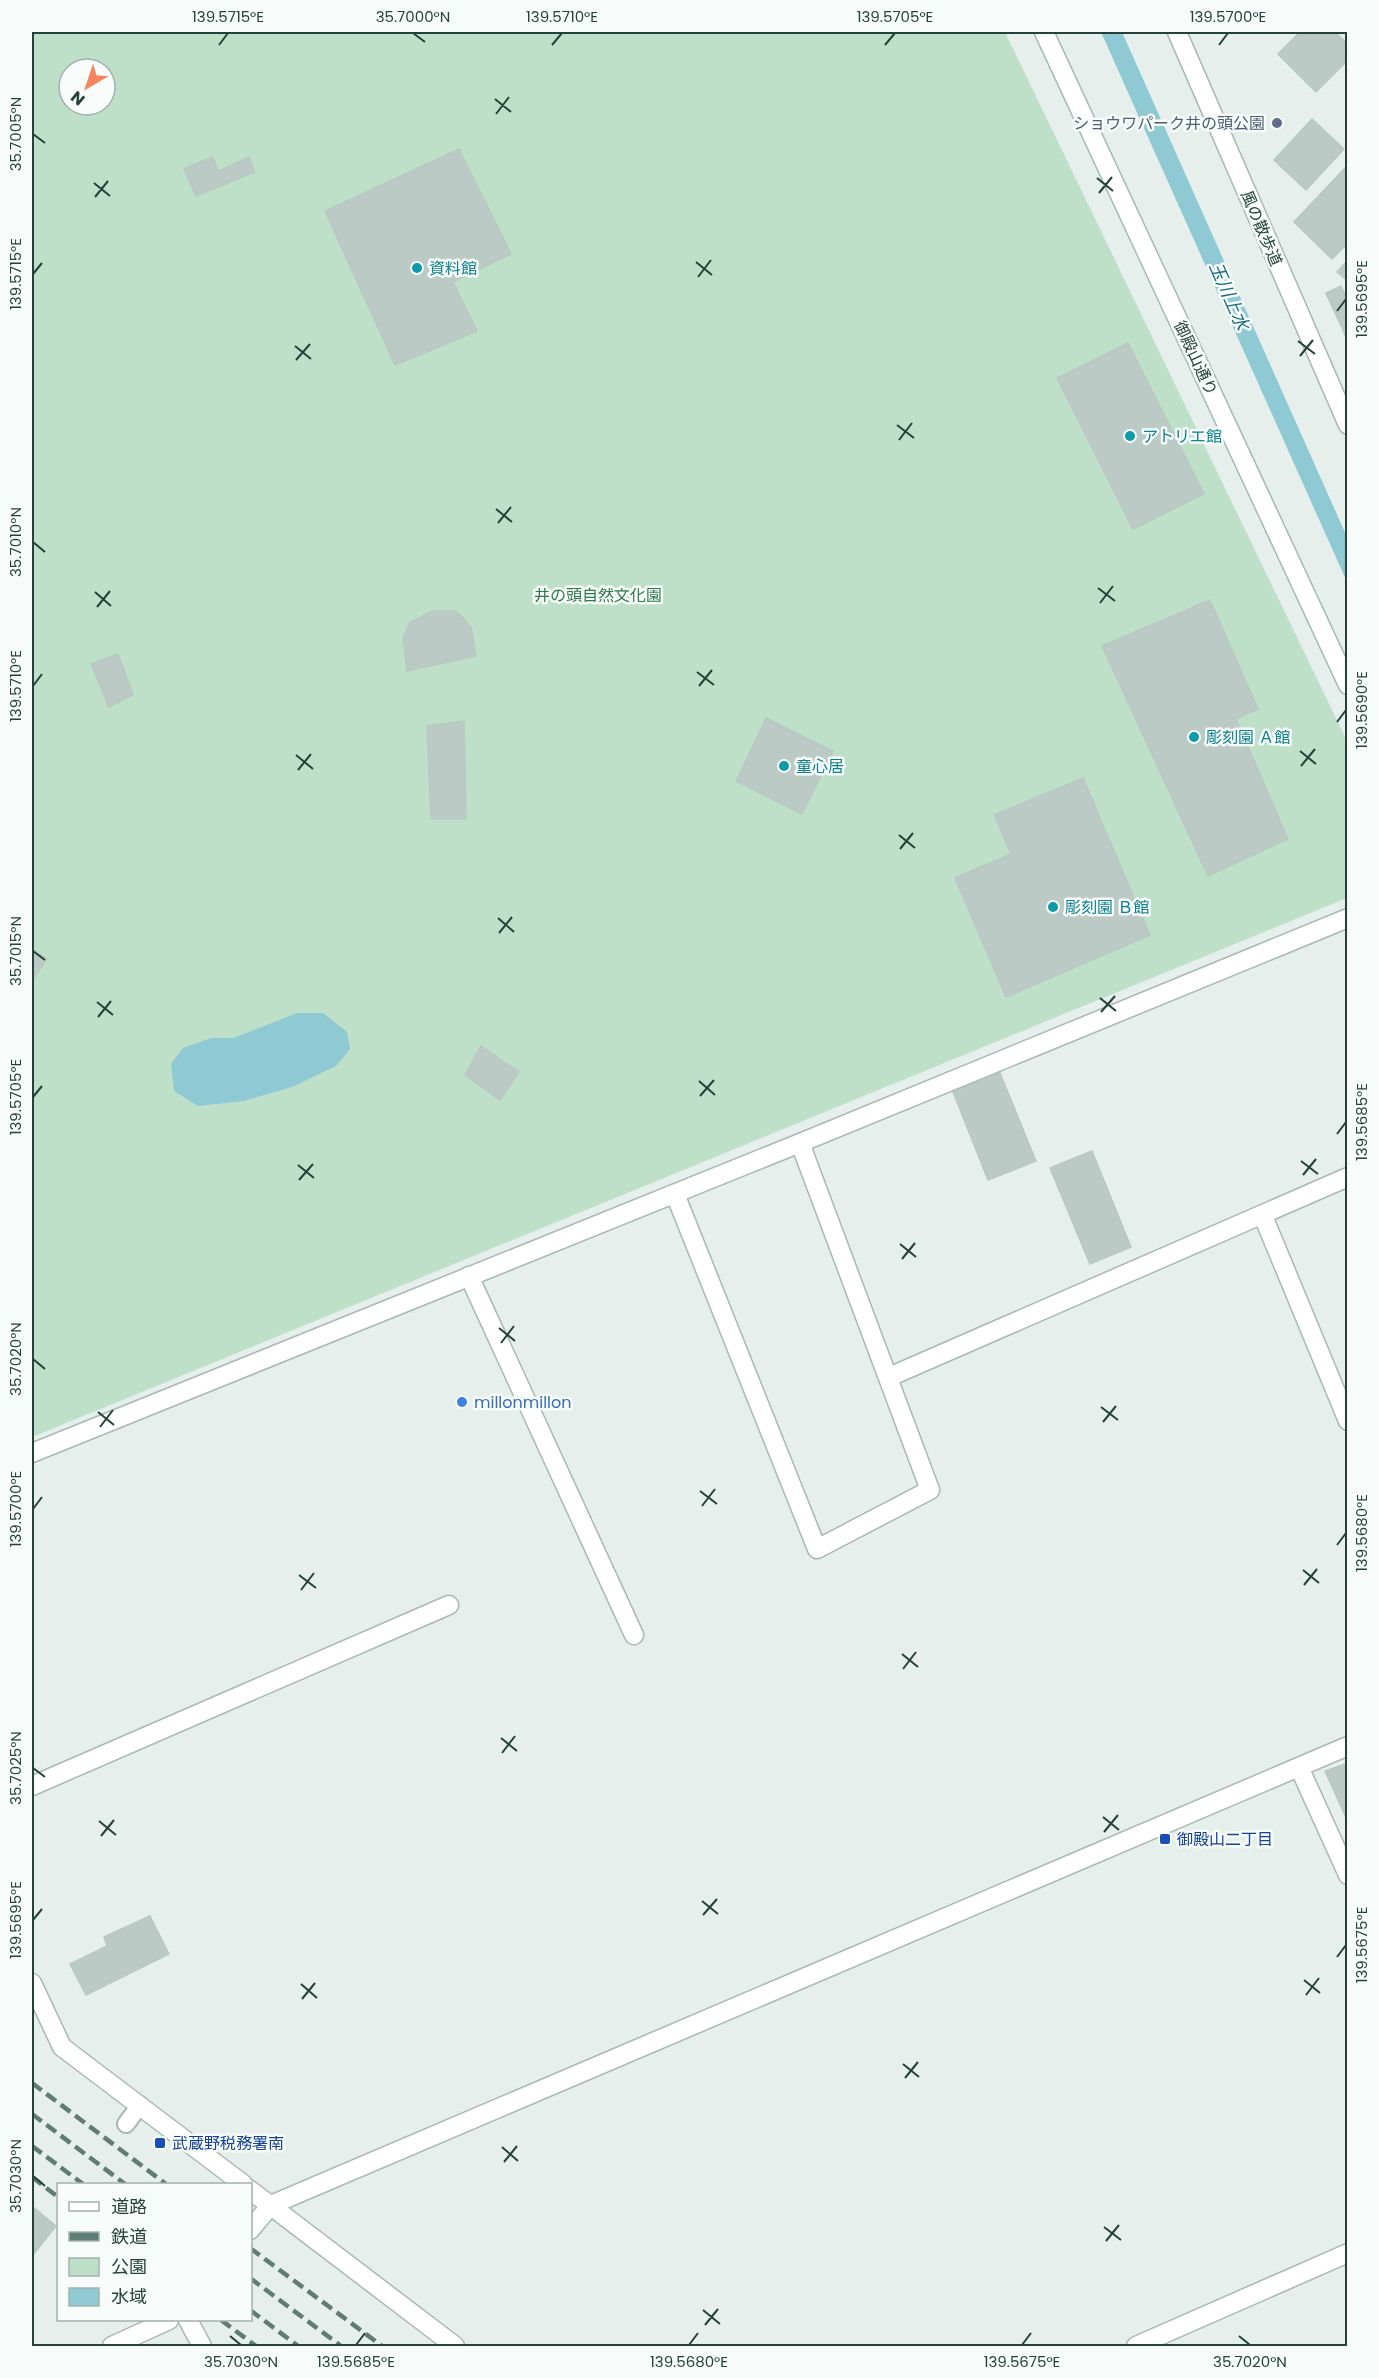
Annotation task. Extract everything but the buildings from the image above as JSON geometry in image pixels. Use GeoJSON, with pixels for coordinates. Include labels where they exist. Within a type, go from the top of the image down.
{"type":"FeatureCollection","features":[{"type":"Feature","properties":{"kind":"street","name":"御殿山通り"},"geometry":{"type":"LineString","coordinates":[[1044,32],[1347,685]]}},
{"type":"Feature","properties":{"kind":"street","name":"風の散歩道"},"geometry":{"type":"LineString","coordinates":[[1177,32],[1347,425]]}},
{"type":"Feature","properties":{"kind":"street"},"geometry":{"type":"LineString","coordinates":[[32,1453],[675,1194],[1347,918]]}},
{"type":"Feature","properties":{"kind":"street"},"geometry":{"type":"LineString","coordinates":[[675,1194],[817,1549],[930,1490],[800,1143]]}},
{"type":"Feature","properties":{"kind":"street"},"geometry":{"type":"LineString","coordinates":[[889,1377],[1346,1182]]}},
{"type":"Feature","properties":{"kind":"street"},"geometry":{"type":"LineString","coordinates":[[1263,1216],[1347,1421]]}},
{"type":"Feature","properties":{"kind":"street"},"geometry":{"type":"LineString","coordinates":[[469,1276],[634,1635]]}},
{"type":"Feature","properties":{"kind":"street"},"geometry":{"type":"LineString","coordinates":[[32,1786],[449,1605]]}},
{"type":"Feature","properties":{"kind":"street"},"geometry":{"type":"LineString","coordinates":[[252,2228],[271,2205],[1347,1746]]}},
{"type":"Feature","properties":{"kind":"street"},"geometry":{"type":"LineString","coordinates":[[1299,1767],[1347,1875]]}},
{"type":"Feature","properties":{"kind":"street"},"geometry":{"type":"LineString","coordinates":[[32,1983],[62,2047],[242,2183]]}},
{"type":"Feature","properties":{"kind":"street"},"geometry":{"type":"LineString","coordinates":[[252,2191],[455,2346]]}},
{"type":"Feature","properties":{"kind":"street"},"geometry":{"type":"LineString","coordinates":[[1136,2346],[1347,2253]]}},
{"type":"Feature","properties":{"kind":"street"},"geometry":{"type":"LineString","coordinates":[[112,2346],[165,2321]]}},
{"type":"Feature","properties":{"kind":"street"},"geometry":{"type":"LineString","coordinates":[[189,2321],[202,2346]]}},
{"type":"Feature","properties":{"kind":"lane"},"geometry":{"type":"LineString","coordinates":[[126,2124],[140,2105]]}},
{"type":"Feature","properties":{"kind":"green space","name":"井の頭自然文化園"},"geometry":{"type":"Polygon","coordinates":[[[32,32],[1005,32],[1347,741],[1347,898],[32,1437],[32,32]]]}},
{"type":"Feature","properties":{"kind":"water","name":"玉川上水"},"geometry":{"type":"Polygon","coordinates":[[[1101,32],[1122,32],[1347,537],[1347,582],[1101,32]]]}},
{"type":"Feature","properties":{"kind":"water"},"geometry":{"type":"Polygon","coordinates":[[[297,1013],[323,1013],[347,1032],[350,1049],[336,1066],[292,1087],[244,1101],[198,1106],[174,1091],[171,1064],[183,1048],[211,1038],[234,1038],[297,1013]]]}},
{"type":"Feature","properties":{"kind":"railway"},"geometry":{"type":"LineString","coordinates":[[32,2083],[165,2183]]}},
{"type":"Feature","properties":{"kind":"railway"},"geometry":{"type":"LineString","coordinates":[[32,2114],[124,2183]]}},
{"type":"Feature","properties":{"kind":"railway"},"geometry":{"type":"LineString","coordinates":[[32,2146],[82,2183]]}},
{"type":"Feature","properties":{"kind":"railway"},"geometry":{"type":"LineString","coordinates":[[32,2177],[57,2196]]}},
{"type":"Feature","properties":{"kind":"railway"},"geometry":{"type":"LineString","coordinates":[[252,2249],[382,2346]]}},
{"type":"Feature","properties":{"kind":"railway"},"geometry":{"type":"LineString","coordinates":[[252,2279],[341,2346]]}},
{"type":"Feature","properties":{"kind":"railway"},"geometry":{"type":"LineString","coordinates":[[252,2312],[298,2346]]}},
{"type":"Feature","properties":{"kind":"railway"},"geometry":{"type":"LineString","coordinates":[[222,2321],[256,2346]]}},
{"type":"Feature","properties":{"kind":"place","name":"ショウワパーク井の頭公園"},"geometry":{"type":"Point","coordinates":[1277,123]}},
{"type":"Feature","properties":{"kind":"place","name":"資料館"},"geometry":{"type":"Point","coordinates":[417,268]}},
{"type":"Feature","properties":{"kind":"place","name":"アトリエ館"},"geometry":{"type":"Point","coordinates":[1130,436]}},
{"type":"Feature","properties":{"kind":"place","name":"彫刻園 Ａ館"},"geometry":{"type":"Point","coordinates":[1194,737]}},
{"type":"Feature","properties":{"kind":"place","name":"童心居"},"geometry":{"type":"Point","coordinates":[784,766]}},
{"type":"Feature","properties":{"kind":"place","name":"彫刻園 Ｂ館"},"geometry":{"type":"Point","coordinates":[1053,907]}},
{"type":"Feature","properties":{"kind":"place","name":"millonmillon"},"geometry":{"type":"Point","coordinates":[462,1402]}},
{"type":"Feature","properties":{"kind":"place","name":"御殿山二丁目"},"geometry":{"type":"Point","coordinates":[1165,1839]}},
{"type":"Feature","properties":{"kind":"place","name":"武蔵野税務署南"},"geometry":{"type":"Point","coordinates":[160,2143]}}]}
